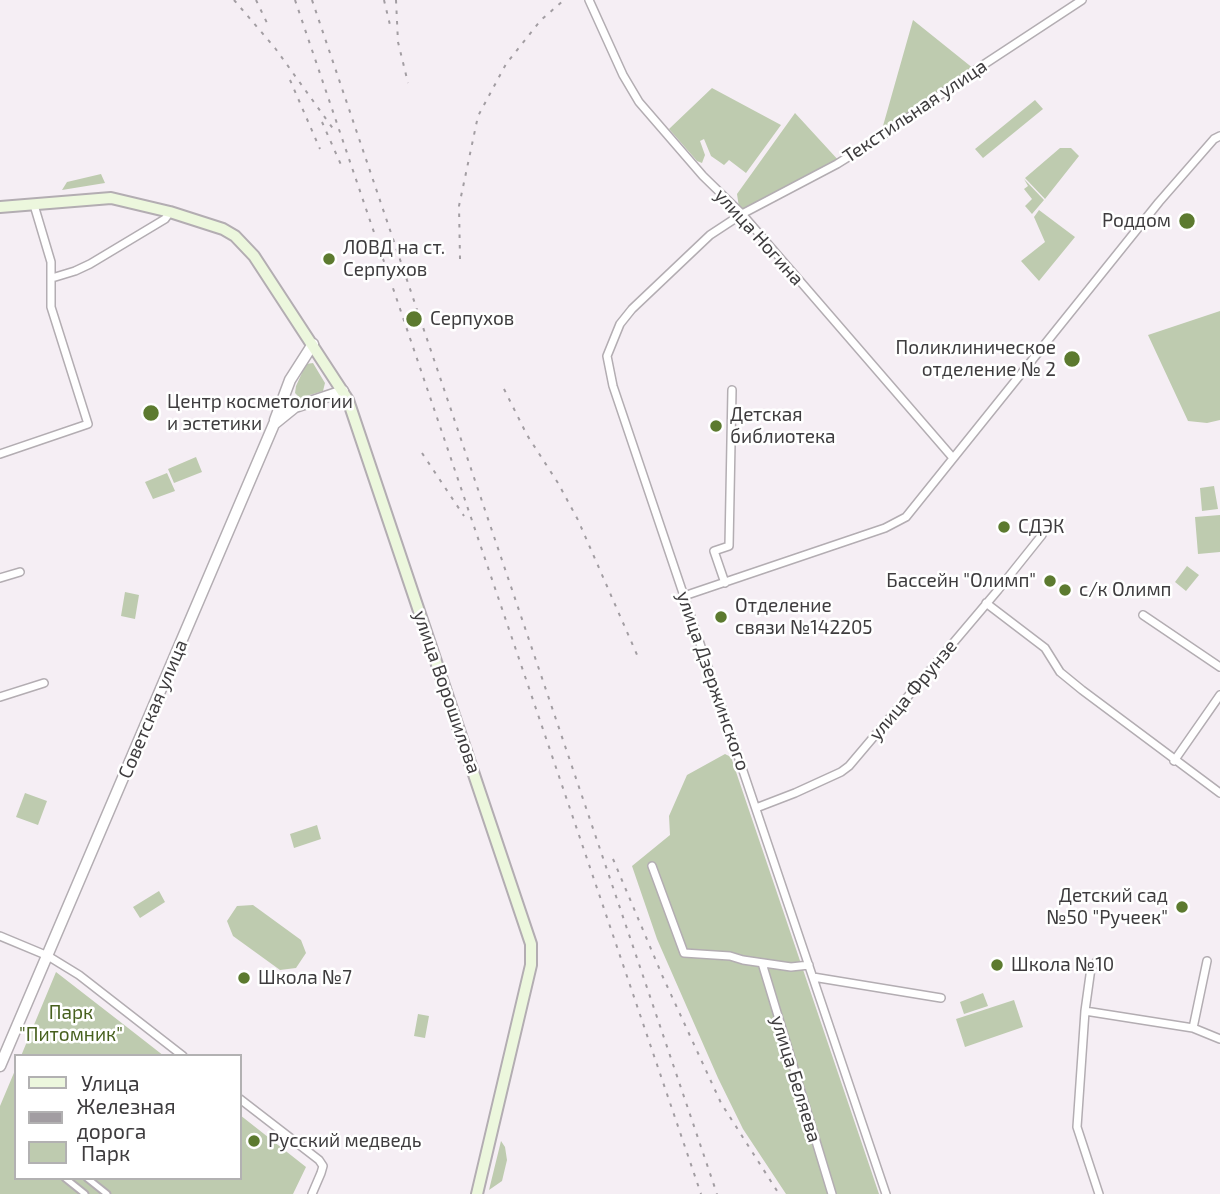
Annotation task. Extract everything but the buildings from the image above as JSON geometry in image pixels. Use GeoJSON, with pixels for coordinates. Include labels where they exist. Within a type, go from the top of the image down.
{"type":"FeatureCollection","features":[{"type":"Feature","properties":{"kind":"main road"},"geometry":{"type":"LineString","coordinates":[[0,207],[111,198],[170,212]]}},
{"type":"Feature","properties":{"kind":"main road","name":"улица Ворошилова"},"geometry":{"type":"LineString","coordinates":[[170,212],[223,229],[235,236],[254,256],[343,391],[373,470],[531,944],[531,965],[525,995],[477,1194]]}},
{"type":"Feature","properties":{"kind":"street","name":"улица Ногина"},"geometry":{"type":"LineString","coordinates":[[589,0],[623,75],[639,102],[703,176],[742,214],[953,458]]}},
{"type":"Feature","properties":{"kind":"street","name":"Текстильная улица"},"geometry":{"type":"LineString","coordinates":[[742,214],[837,164],[882,136],[1082,0]]}},
{"type":"Feature","properties":{"kind":"street"},"geometry":{"type":"LineString","coordinates":[[684,596],[885,528],[906,517],[1159,202],[1214,139],[1220,136]]}},
{"type":"Feature","properties":{"kind":"street"},"geometry":{"type":"LineString","coordinates":[[0,454],[88,425],[51,307],[51,262],[34,205]]}},
{"type":"Feature","properties":{"kind":"street"},"geometry":{"type":"LineString","coordinates":[[52,278],[90,264],[166,219],[170,212]]}},
{"type":"Feature","properties":{"kind":"street","name":"улица Дзержинского"},"geometry":{"type":"LineString","coordinates":[[742,214],[710,235],[632,309],[620,324],[607,356],[613,386],[886,1194]]}},
{"type":"Feature","properties":{"kind":"street","name":"Советская улица"},"geometry":{"type":"LineString","coordinates":[[0,1066],[274,424],[290,380],[313,344]]}},
{"type":"Feature","properties":{"kind":"street"},"geometry":{"type":"LineString","coordinates":[[290,380],[290,396],[297,403],[305,404]]}},
{"type":"Feature","properties":{"kind":"street"},"geometry":{"type":"LineString","coordinates":[[725,583],[714,551],[729,546],[732,390]]}},
{"type":"Feature","properties":{"kind":"street"},"geometry":{"type":"LineString","coordinates":[[274,424],[290,410],[343,391]]}},
{"type":"Feature","properties":{"kind":"street","name":"улица Фрунзе"},"geometry":{"type":"LineString","coordinates":[[756,808],[795,793],[849,766],[1042,535]]}},
{"type":"Feature","properties":{"kind":"street"},"geometry":{"type":"LineString","coordinates":[[0,578],[20,572]]}},
{"type":"Feature","properties":{"kind":"street"},"geometry":{"type":"LineString","coordinates":[[986,603],[1045,648],[1060,672],[1174,761],[1220,793]]}},
{"type":"Feature","properties":{"kind":"street"},"geometry":{"type":"LineString","coordinates":[[1143,615],[1220,667]]}},
{"type":"Feature","properties":{"kind":"street"},"geometry":{"type":"LineString","coordinates":[[0,697],[44,683]]}},
{"type":"Feature","properties":{"kind":"street"},"geometry":{"type":"LineString","coordinates":[[1174,761],[1220,695]]}},
{"type":"Feature","properties":{"kind":"street"},"geometry":{"type":"LineString","coordinates":[[652,866],[682,951],[791,967],[809,965]]}},
{"type":"Feature","properties":{"kind":"street"},"geometry":{"type":"LineString","coordinates":[[0,936],[48,956],[79,975],[180,1054]]}},
{"type":"Feature","properties":{"kind":"street"},"geometry":{"type":"LineString","coordinates":[[1097,961],[1091,968],[1085,1011],[1077,1127],[1099,1194]]}},
{"type":"Feature","properties":{"kind":"street"},"geometry":{"type":"LineString","coordinates":[[1193,1027],[1207,961]]}},
{"type":"Feature","properties":{"kind":"street","name":"улица Беляева"},"geometry":{"type":"LineString","coordinates":[[762,963],[832,1194]]}},
{"type":"Feature","properties":{"kind":"street"},"geometry":{"type":"LineString","coordinates":[[813,977],[941,998]]}},
{"type":"Feature","properties":{"kind":"street"},"geometry":{"type":"LineString","coordinates":[[1085,1011],[1193,1027],[1220,1039]]}},
{"type":"Feature","properties":{"kind":"street"},"geometry":{"type":"LineString","coordinates":[[242,1101],[319,1160],[323,1166],[312,1194]]}},
{"type":"Feature","properties":{"kind":"street"},"geometry":{"type":"LineString","coordinates":[[68,1180],[86,1194]]}},
{"type":"Feature","properties":{"kind":"street"},"geometry":{"type":"LineString","coordinates":[[90,1180],[107,1194]]}},
{"type":"Feature","properties":{"kind":"green space"},"geometry":{"type":"Polygon","coordinates":[[[913,20],[974,69],[881,133],[913,20]]]}},
{"type":"Feature","properties":{"kind":"green space"},"geometry":{"type":"Polygon","coordinates":[[[712,88],[781,125],[746,173],[729,160],[724,165],[711,156],[704,139],[700,141],[705,155],[702,163],[697,161],[669,129],[712,88]]]}},
{"type":"Feature","properties":{"kind":"green space"},"geometry":{"type":"Polygon","coordinates":[[[1035,100],[1043,109],[983,158],[975,149],[1035,100]]]}},
{"type":"Feature","properties":{"kind":"green space"},"geometry":{"type":"Polygon","coordinates":[[[795,113],[840,162],[740,214],[737,194],[795,113]]]}},
{"type":"Feature","properties":{"kind":"green space"},"geometry":{"type":"Polygon","coordinates":[[[1060,148],[1071,148],[1079,156],[1045,199],[1025,178],[1060,148]]]}},
{"type":"Feature","properties":{"kind":"green space"},"geometry":{"type":"Polygon","coordinates":[[[101,174],[105,183],[62,190],[67,182],[101,174]]]}},
{"type":"Feature","properties":{"kind":"green space"},"geometry":{"type":"Polygon","coordinates":[[[1024,179],[1044,200],[1032,214],[1025,206],[1032,199],[1024,189],[1028,186],[1024,179]]]}},
{"type":"Feature","properties":{"kind":"green space"},"geometry":{"type":"Polygon","coordinates":[[[1039,210],[1075,237],[1039,281],[1021,261],[1045,242],[1034,217],[1039,210]]]}},
{"type":"Feature","properties":{"kind":"green space"},"geometry":{"type":"Polygon","coordinates":[[[1220,311],[1220,420],[1207,423],[1188,421],[1148,335],[1220,311]]]}},
{"type":"Feature","properties":{"kind":"green space"},"geometry":{"type":"Polygon","coordinates":[[[313,363],[325,383],[323,391],[300,398],[295,393],[296,386],[306,364],[313,363]]]}},
{"type":"Feature","properties":{"kind":"green space"},"geometry":{"type":"Polygon","coordinates":[[[196,457],[202,472],[174,483],[168,469],[196,457]]]}},
{"type":"Feature","properties":{"kind":"green space"},"geometry":{"type":"Polygon","coordinates":[[[167,473],[175,491],[153,499],[145,482],[167,473]]]}},
{"type":"Feature","properties":{"kind":"green space"},"geometry":{"type":"Polygon","coordinates":[[[1214,486],[1218,509],[1202,511],[1200,488],[1214,486]]]}},
{"type":"Feature","properties":{"kind":"green space"},"geometry":{"type":"Polygon","coordinates":[[[1220,515],[1220,552],[1198,554],[1195,517],[1220,515]]]}},
{"type":"Feature","properties":{"kind":"green space"},"geometry":{"type":"Polygon","coordinates":[[[1187,566],[1199,575],[1186,591],[1175,582],[1187,566]]]}},
{"type":"Feature","properties":{"kind":"green space"},"geometry":{"type":"Polygon","coordinates":[[[125,592],[139,595],[135,619],[121,616],[125,592]]]}},
{"type":"Feature","properties":{"kind":"green space"},"geometry":{"type":"Polygon","coordinates":[[[725,754],[731,757],[879,1194],[786,1194],[743,1129],[657,939],[632,866],[670,835],[669,816],[687,775],[725,754]]]}},
{"type":"Feature","properties":{"kind":"green space"},"geometry":{"type":"Polygon","coordinates":[[[25,793],[47,801],[38,825],[16,817],[25,793]]]}},
{"type":"Feature","properties":{"kind":"green space"},"geometry":{"type":"Polygon","coordinates":[[[317,825],[321,839],[294,848],[290,834],[317,825]]]}},
{"type":"Feature","properties":{"kind":"green space"},"geometry":{"type":"Polygon","coordinates":[[[159,891],[165,902],[140,918],[133,907],[159,891]]]}},
{"type":"Feature","properties":{"kind":"green space"},"geometry":{"type":"Polygon","coordinates":[[[253,905],[301,940],[306,953],[296,968],[280,970],[233,936],[227,921],[237,906],[253,905]]]}},
{"type":"Feature","properties":{"kind":"green space","name":"Парк \"Питомник\""},"geometry":{"type":"Polygon","coordinates":[[[56,972],[161,1054],[22,1054],[56,972]]]}},
{"type":"Feature","properties":{"kind":"green space"},"geometry":{"type":"Polygon","coordinates":[[[983,993],[988,1006],[964,1014],[960,1002],[983,993]]]}},
{"type":"Feature","properties":{"kind":"green space"},"geometry":{"type":"Polygon","coordinates":[[[1014,1000],[1023,1027],[965,1047],[956,1019],[1014,1000]]]}},
{"type":"Feature","properties":{"kind":"green space"},"geometry":{"type":"Polygon","coordinates":[[[418,1014],[429,1016],[425,1038],[414,1036],[418,1014]]]}},
{"type":"Feature","properties":{"kind":"green space","name":"Парк \"Питомник\""},"geometry":{"type":"Polygon","coordinates":[[[14,1073],[14,1180],[242,1180],[242,1117],[306,1167],[293,1194],[0,1194],[0,1106],[14,1073]]]}},
{"type":"Feature","properties":{"kind":"green space"},"geometry":{"type":"Polygon","coordinates":[[[501,1141],[507,1160],[502,1181],[489,1190],[501,1141]]]}},
{"type":"Feature","properties":{"kind":"railway"},"geometry":{"type":"LineString","coordinates":[[234,0],[275,48],[334,130]]}},
{"type":"Feature","properties":{"kind":"railway"},"geometry":{"type":"LineString","coordinates":[[256,0],[268,25]]}},
{"type":"Feature","properties":{"kind":"railway"},"geometry":{"type":"LineString","coordinates":[[295,0],[701,1194]]}},
{"type":"Feature","properties":{"kind":"railway"},"geometry":{"type":"LineString","coordinates":[[312,0],[717,1194]]}},
{"type":"Feature","properties":{"kind":"railway"},"geometry":{"type":"LineString","coordinates":[[384,0],[390,25]]}},
{"type":"Feature","properties":{"kind":"railway"},"geometry":{"type":"LineString","coordinates":[[396,0],[398,42],[408,83]]}},
{"type":"Feature","properties":{"kind":"railway"},"geometry":{"type":"LineString","coordinates":[[460,259],[459,206],[478,116],[506,64],[541,20],[564,0]]}},
{"type":"Feature","properties":{"kind":"railway"},"geometry":{"type":"LineString","coordinates":[[290,80],[320,149]]}},
{"type":"Feature","properties":{"kind":"railway"},"geometry":{"type":"LineString","coordinates":[[322,122],[342,167]]}},
{"type":"Feature","properties":{"kind":"railway"},"geometry":{"type":"LineString","coordinates":[[504,389],[527,435],[578,520],[638,657]]}},
{"type":"Feature","properties":{"kind":"railway"},"geometry":{"type":"LineString","coordinates":[[422,453],[464,516]]}},
{"type":"Feature","properties":{"kind":"railway"},"geometry":{"type":"LineString","coordinates":[[613,859],[662,975],[721,1103],[779,1194]]}},
{"type":"Feature","properties":{"kind":"place","name":"Роддом"},"geometry":{"type":"Point","coordinates":[1187,221]}},
{"type":"Feature","properties":{"kind":"place","name":"ЛОВД на ст. Серпухов"},"geometry":{"type":"Point","coordinates":[329,259]}},
{"type":"Feature","properties":{"kind":"place","name":"Серпухов"},"geometry":{"type":"Point","coordinates":[414,319]}},
{"type":"Feature","properties":{"kind":"place","name":"Поликлиническое отделение № 2"},"geometry":{"type":"Point","coordinates":[1072,359]}},
{"type":"Feature","properties":{"kind":"place","name":"Центр косметологии и эстетики"},"geometry":{"type":"Point","coordinates":[151,413]}},
{"type":"Feature","properties":{"kind":"place","name":"Детская библиотека"},"geometry":{"type":"Point","coordinates":[716,426]}},
{"type":"Feature","properties":{"kind":"place","name":"СДЭК"},"geometry":{"type":"Point","coordinates":[1004,527]}},
{"type":"Feature","properties":{"kind":"place","name":"Бассейн \"Олимп\""},"geometry":{"type":"Point","coordinates":[1050,581]}},
{"type":"Feature","properties":{"kind":"place","name":"с/к Олимп"},"geometry":{"type":"Point","coordinates":[1065,590]}},
{"type":"Feature","properties":{"kind":"place","name":"Отделение связи №142205"},"geometry":{"type":"Point","coordinates":[721,617]}},
{"type":"Feature","properties":{"kind":"place","name":"Детский сад №50 \"Ручеек\""},"geometry":{"type":"Point","coordinates":[1182,907]}},
{"type":"Feature","properties":{"kind":"place","name":"Школа №10"},"geometry":{"type":"Point","coordinates":[997,965]}},
{"type":"Feature","properties":{"kind":"place","name":"Школа №7"},"geometry":{"type":"Point","coordinates":[244,978]}},
{"type":"Feature","properties":{"kind":"place","name":"Русский медведь"},"geometry":{"type":"Point","coordinates":[254,1141]}}]}
